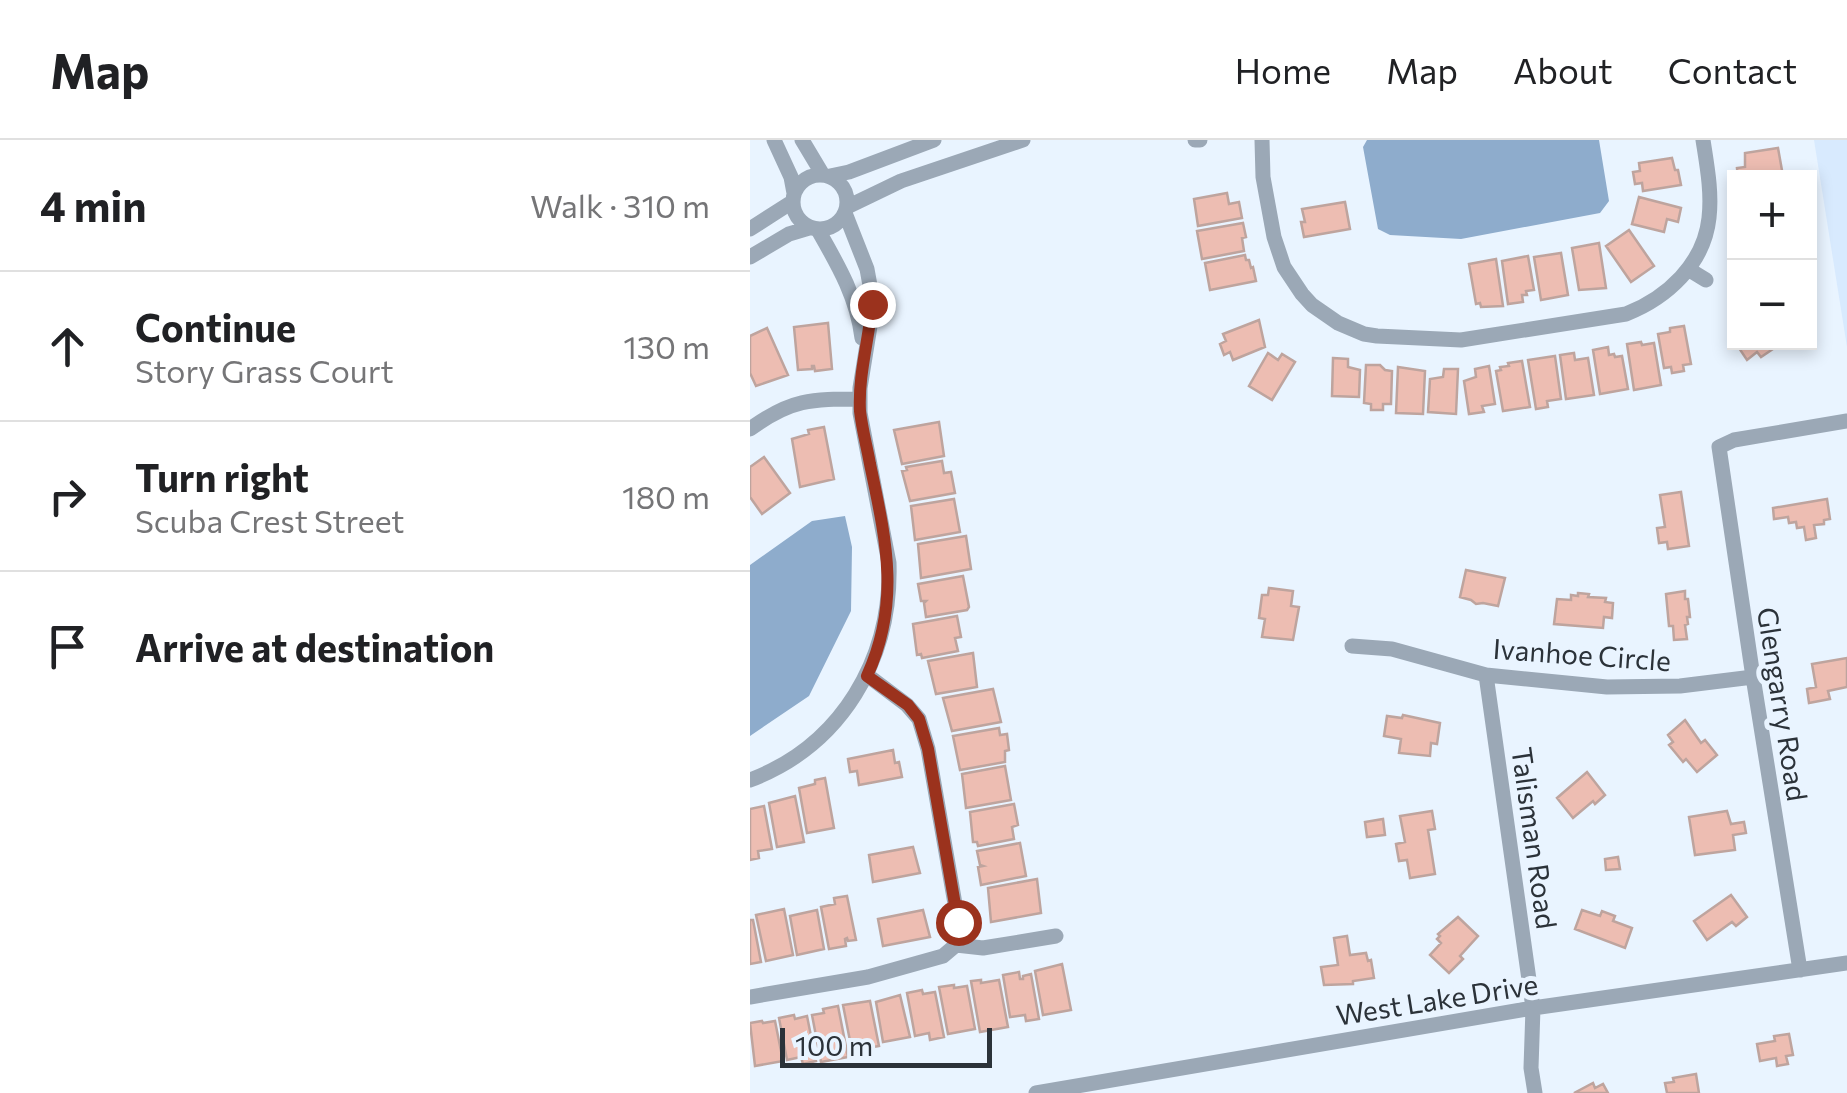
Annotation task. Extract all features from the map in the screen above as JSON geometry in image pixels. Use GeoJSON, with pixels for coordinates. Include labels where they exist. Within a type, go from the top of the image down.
{"type":"FeatureCollection","features":[{"type":"Feature","properties":{"kind":"street"},"geometry":{"type":"LineString","coordinates":[[774,140],[791,177],[797,218],[814,229],[835,258],[853,296],[864,362]]}},
{"type":"Feature","properties":{"kind":"street"},"geometry":{"type":"LineString","coordinates":[[750,780],[789,760],[820,737],[845,709],[867,676],[884,627],[889,574],[860,399],[871,320],[871,290],[846,210],[846,192],[826,175],[802,140]]}},
{"type":"Feature","properties":{"kind":"street"},"geometry":{"type":"LineString","coordinates":[[750,229],[793,198],[797,186],[808,177],[849,172],[934,140]]}},
{"type":"Feature","properties":{"kind":"street"},"geometry":{"type":"LineString","coordinates":[[750,256],[788,234],[834,226],[846,210],[902,181],[1023,140]]}},
{"type":"Feature","properties":{"kind":"street"},"geometry":{"type":"LineString","coordinates":[[1262,140],[1263,178],[1278,252],[1307,312],[1364,334],[1470,340],[1626,314],[1670,289],[1704,242],[1709,222],[1710,191],[1703,140]]}},
{"type":"Feature","properties":{"kind":"street"},"geometry":{"type":"LineString","coordinates":[[1688,269],[1706,280]]}},
{"type":"Feature","properties":{"kind":"street"},"geometry":{"type":"LineString","coordinates":[[750,429],[776,411],[798,403],[860,399]]}},
{"type":"Feature","properties":{"kind":"street","name":"Glengarry Road"},"geometry":{"type":"LineString","coordinates":[[1800,970],[1719,446],[1847,420]]}},
{"type":"Feature","properties":{"kind":"street","name":"Ivanhoe Circle"},"geometry":{"type":"LineString","coordinates":[[1352,646],[1392,648],[1486,675],[1607,687],[1680,686],[1752,677]]}},
{"type":"Feature","properties":{"kind":"street","name":"Talisman Road"},"geometry":{"type":"LineString","coordinates":[[1486,675],[1534,1008],[1531,1068],[1535,1093]]}},
{"type":"Feature","properties":{"kind":"street"},"geometry":{"type":"LineString","coordinates":[[750,997],[868,977],[943,956],[958,940],[928,749],[919,719],[908,705],[867,676]]}},
{"type":"Feature","properties":{"kind":"street"},"geometry":{"type":"LineString","coordinates":[[956,945],[983,948],[1056,936]]}},
{"type":"Feature","properties":{"kind":"street","name":"West Lake Drive"},"geometry":{"type":"LineString","coordinates":[[1036,1093],[1534,1008],[1847,963]]}},
{"type":"Feature","properties":{"kind":"shaded area"},"geometry":{"type":"Polygon","coordinates":[[[1814,140],[1847,140],[1847,347],[1814,140]]]}},
{"type":"Feature","properties":{"kind":"water"},"geometry":{"type":"Polygon","coordinates":[[[1367,140],[1599,140],[1609,201],[1600,213],[1461,239],[1390,235],[1378,229],[1363,147],[1367,140]]]}},
{"type":"Feature","properties":{"kind":"water"},"geometry":{"type":"Polygon","coordinates":[[[845,516],[852,547],[851,611],[809,696],[750,736],[750,565],[812,521],[845,516]]]}},
{"type":"Feature","properties":{"kind":"building"},"geometry":{"type":"Polygon","coordinates":[[[1778,148],[1782,170],[1737,170],[1745,167],[1745,153],[1778,148]]]}},
{"type":"Feature","properties":{"kind":"building"},"geometry":{"type":"Polygon","coordinates":[[[1672,158],[1681,185],[1643,191],[1642,183],[1635,184],[1633,172],[1640,171],[1639,163],[1672,158]]]}},
{"type":"Feature","properties":{"kind":"building"},"geometry":{"type":"Polygon","coordinates":[[[1227,193],[1229,204],[1239,202],[1242,218],[1198,226],[1194,199],[1227,193]]]}},
{"type":"Feature","properties":{"kind":"building"},"geometry":{"type":"Polygon","coordinates":[[[1639,197],[1681,208],[1678,222],[1667,219],[1664,232],[1632,224],[1639,197]]]}},
{"type":"Feature","properties":{"kind":"building"},"geometry":{"type":"Polygon","coordinates":[[[1345,202],[1350,229],[1304,237],[1302,209],[1345,202]]]}},
{"type":"Feature","properties":{"kind":"building"},"geometry":{"type":"Polygon","coordinates":[[[1243,223],[1244,251],[1202,259],[1197,231],[1243,223]]]}},
{"type":"Feature","properties":{"kind":"building"},"geometry":{"type":"Polygon","coordinates":[[[1629,230],[1654,266],[1631,282],[1606,246],[1629,230]]]}},
{"type":"Feature","properties":{"kind":"building"},"geometry":{"type":"Polygon","coordinates":[[[1599,243],[1606,288],[1579,290],[1572,248],[1599,243]]]}},
{"type":"Feature","properties":{"kind":"building"},"geometry":{"type":"Polygon","coordinates":[[[1561,253],[1568,295],[1541,300],[1534,257],[1561,253]]]}},
{"type":"Feature","properties":{"kind":"building"},"geometry":{"type":"Polygon","coordinates":[[[1245,255],[1256,281],[1210,290],[1205,263],[1245,255]]]}},
{"type":"Feature","properties":{"kind":"building"},"geometry":{"type":"Polygon","coordinates":[[[1528,256],[1534,290],[1522,295],[1523,302],[1508,304],[1502,261],[1528,256]]]}},
{"type":"Feature","properties":{"kind":"building"},"geometry":{"type":"Polygon","coordinates":[[[1496,259],[1503,306],[1481,307],[1476,304],[1469,264],[1496,259]]]}},
{"type":"Feature","properties":{"kind":"building"},"geometry":{"type":"Polygon","coordinates":[[[1259,320],[1265,347],[1233,360],[1230,352],[1224,355],[1220,344],[1226,341],[1223,334],[1259,320]]]}},
{"type":"Feature","properties":{"kind":"building"},"geometry":{"type":"Polygon","coordinates":[[[828,323],[832,369],[815,371],[812,366],[798,370],[794,327],[828,323]]]}},
{"type":"Feature","properties":{"kind":"building"},"geometry":{"type":"Polygon","coordinates":[[[1684,326],[1691,364],[1683,365],[1684,371],[1672,373],[1671,367],[1664,368],[1658,334],[1684,326]]]}},
{"type":"Feature","properties":{"kind":"building"},"geometry":{"type":"Polygon","coordinates":[[[767,328],[788,375],[756,386],[750,373],[750,336],[767,328]]]}},
{"type":"Feature","properties":{"kind":"building"},"geometry":{"type":"Polygon","coordinates":[[[1654,343],[1661,385],[1634,390],[1627,344],[1654,343]]]}},
{"type":"Feature","properties":{"kind":"building"},"geometry":{"type":"Polygon","coordinates":[[[1608,347],[1609,355],[1622,356],[1628,389],[1600,394],[1593,350],[1608,347]]]}},
{"type":"Feature","properties":{"kind":"building"},"geometry":{"type":"Polygon","coordinates":[[[1740,350],[1772,350],[1761,357],[1757,352],[1747,360],[1740,350]]]}},
{"type":"Feature","properties":{"kind":"building"},"geometry":{"type":"Polygon","coordinates":[[[1268,353],[1278,360],[1282,354],[1295,362],[1272,400],[1249,386],[1268,353]]]}},
{"type":"Feature","properties":{"kind":"building"},"geometry":{"type":"Polygon","coordinates":[[[1574,353],[1575,360],[1588,358],[1594,395],[1566,399],[1560,355],[1574,353]]]}},
{"type":"Feature","properties":{"kind":"building"},"geometry":{"type":"Polygon","coordinates":[[[1555,356],[1561,399],[1547,401],[1548,407],[1536,409],[1528,360],[1555,356]]]}},
{"type":"Feature","properties":{"kind":"building"},"geometry":{"type":"Polygon","coordinates":[[[1333,358],[1348,359],[1348,367],[1360,370],[1359,397],[1332,396],[1333,358]]]}},
{"type":"Feature","properties":{"kind":"building"},"geometry":{"type":"Polygon","coordinates":[[[1522,361],[1530,407],[1503,411],[1496,371],[1509,366],[1508,363],[1522,361]]]}},
{"type":"Feature","properties":{"kind":"building"},"geometry":{"type":"Polygon","coordinates":[[[1366,365],[1380,365],[1392,371],[1391,404],[1383,404],[1383,410],[1371,410],[1371,404],[1364,403],[1366,365]]]}},
{"type":"Feature","properties":{"kind":"building"},"geometry":{"type":"Polygon","coordinates":[[[1489,366],[1495,404],[1482,406],[1484,412],[1469,414],[1464,381],[1476,377],[1475,369],[1489,366]]]}},
{"type":"Feature","properties":{"kind":"building"},"geometry":{"type":"Polygon","coordinates":[[[1398,367],[1425,371],[1423,414],[1396,413],[1398,367]]]}},
{"type":"Feature","properties":{"kind":"building"},"geometry":{"type":"Polygon","coordinates":[[[1444,369],[1458,369],[1456,414],[1428,412],[1430,379],[1443,377],[1444,369]]]}},
{"type":"Feature","properties":{"kind":"building"},"geometry":{"type":"Polygon","coordinates":[[[939,422],[944,456],[902,464],[894,430],[939,422]]]}},
{"type":"Feature","properties":{"kind":"building"},"geometry":{"type":"Polygon","coordinates":[[[824,427],[834,479],[800,487],[792,439],[824,427]]]}},
{"type":"Feature","properties":{"kind":"building"},"geometry":{"type":"Polygon","coordinates":[[[764,457],[790,493],[762,514],[750,497],[750,467],[764,457]]]}},
{"type":"Feature","properties":{"kind":"building"},"geometry":{"type":"Polygon","coordinates":[[[942,461],[944,473],[951,472],[955,493],[910,501],[902,471],[942,461]]]}},
{"type":"Feature","properties":{"kind":"building"},"geometry":{"type":"Polygon","coordinates":[[[1681,492],[1689,546],[1668,549],[1667,542],[1659,543],[1657,528],[1665,527],[1660,495],[1681,492]]]}},
{"type":"Feature","properties":{"kind":"building"},"geometry":{"type":"Polygon","coordinates":[[[954,499],[960,532],[915,540],[911,506],[954,499]]]}},
{"type":"Feature","properties":{"kind":"building"},"geometry":{"type":"Polygon","coordinates":[[[1827,499],[1830,519],[1814,525],[1816,538],[1806,540],[1804,527],[1789,523],[1788,517],[1774,519],[1773,508],[1827,499]]]}},
{"type":"Feature","properties":{"kind":"building"},"geometry":{"type":"Polygon","coordinates":[[[966,536],[971,569],[921,578],[918,544],[966,536]]]}},
{"type":"Feature","properties":{"kind":"building"},"geometry":{"type":"Polygon","coordinates":[[[1466,570],[1505,578],[1498,606],[1476,604],[1460,597],[1466,570]]]}},
{"type":"Feature","properties":{"kind":"building"},"geometry":{"type":"Polygon","coordinates":[[[963,576],[967,610],[926,617],[926,601],[921,601],[918,584],[963,576]]]}},
{"type":"Feature","properties":{"kind":"building"},"geometry":{"type":"Polygon","coordinates":[[[1269,588],[1293,591],[1291,606],[1299,607],[1293,640],[1262,637],[1262,595],[1268,595],[1269,588]]]}},
{"type":"Feature","properties":{"kind":"building"},"geometry":{"type":"Polygon","coordinates":[[[1685,591],[1690,617],[1685,625],[1687,639],[1674,640],[1666,594],[1685,591]]]}},
{"type":"Feature","properties":{"kind":"building"},"geometry":{"type":"Polygon","coordinates":[[[1578,593],[1613,603],[1612,618],[1604,617],[1603,628],[1554,624],[1557,599],[1571,600],[1571,595],[1578,593]]]}},
{"type":"Feature","properties":{"kind":"building"},"geometry":{"type":"Polygon","coordinates":[[[957,616],[961,637],[955,638],[958,651],[922,658],[917,655],[913,624],[957,616]]]}},
{"type":"Feature","properties":{"kind":"building"},"geometry":{"type":"Polygon","coordinates":[[[973,653],[977,687],[936,694],[928,661],[973,653]]]}},
{"type":"Feature","properties":{"kind":"building"},"geometry":{"type":"Polygon","coordinates":[[[1847,658],[1847,687],[1828,691],[1830,699],[1809,703],[1807,689],[1816,687],[1812,664],[1847,658]]]}},
{"type":"Feature","properties":{"kind":"building"},"geometry":{"type":"Polygon","coordinates":[[[993,689],[1001,722],[952,731],[943,698],[993,689]]]}},
{"type":"Feature","properties":{"kind":"building"},"geometry":{"type":"Polygon","coordinates":[[[1403,715],[1440,723],[1437,744],[1431,743],[1430,756],[1399,753],[1401,739],[1384,736],[1387,716],[1403,715]]]}},
{"type":"Feature","properties":{"kind":"building"},"geometry":{"type":"Polygon","coordinates":[[[1685,720],[1701,743],[1705,740],[1717,755],[1697,772],[1669,745],[1673,742],[1668,735],[1685,720]]]}},
{"type":"Feature","properties":{"kind":"building"},"geometry":{"type":"Polygon","coordinates":[[[999,728],[1000,735],[1007,734],[1009,750],[1005,751],[1005,762],[960,770],[953,736],[999,728]]]}},
{"type":"Feature","properties":{"kind":"building"},"geometry":{"type":"Polygon","coordinates":[[[893,750],[902,777],[859,785],[857,771],[850,772],[848,759],[893,750]]]}},
{"type":"Feature","properties":{"kind":"building"},"geometry":{"type":"Polygon","coordinates":[[[1005,766],[1011,800],[966,808],[962,774],[1005,766]]]}},
{"type":"Feature","properties":{"kind":"building"},"geometry":{"type":"Polygon","coordinates":[[[1587,772],[1605,795],[1573,818],[1557,798],[1587,772]]]}},
{"type":"Feature","properties":{"kind":"building"},"geometry":{"type":"Polygon","coordinates":[[[825,778],[834,828],[807,833],[799,788],[825,778]]]}},
{"type":"Feature","properties":{"kind":"building"},"geometry":{"type":"Polygon","coordinates":[[[795,796],[804,842],[777,847],[769,803],[795,796]]]}},
{"type":"Feature","properties":{"kind":"building"},"geometry":{"type":"Polygon","coordinates":[[[1014,804],[1018,825],[1012,827],[1014,839],[978,846],[973,842],[970,812],[1014,804]]]}},
{"type":"Feature","properties":{"kind":"building"},"geometry":{"type":"Polygon","coordinates":[[[764,806],[772,849],[758,851],[759,858],[750,860],[750,809],[764,806]]]}},
{"type":"Feature","properties":{"kind":"building"},"geometry":{"type":"Polygon","coordinates":[[[1432,811],[1435,829],[1428,830],[1435,874],[1410,878],[1407,860],[1399,861],[1396,844],[1405,842],[1400,816],[1432,811]]]}},
{"type":"Feature","properties":{"kind":"building"},"geometry":{"type":"Polygon","coordinates":[[[1727,811],[1731,824],[1744,822],[1746,833],[1733,835],[1735,850],[1695,855],[1689,817],[1727,811]]]}},
{"type":"Feature","properties":{"kind":"building"},"geometry":{"type":"Polygon","coordinates":[[[1383,819],[1385,835],[1367,837],[1365,822],[1383,819]]]}},
{"type":"Feature","properties":{"kind":"building"},"geometry":{"type":"Polygon","coordinates":[[[1020,843],[1026,876],[981,885],[978,867],[983,866],[977,851],[1020,843]]]}},
{"type":"Feature","properties":{"kind":"building"},"geometry":{"type":"Polygon","coordinates":[[[913,847],[920,873],[873,882],[869,855],[913,847]]]}},
{"type":"Feature","properties":{"kind":"building"},"geometry":{"type":"Polygon","coordinates":[[[1618,857],[1620,869],[1606,870],[1605,859],[1618,857]]]}},
{"type":"Feature","properties":{"kind":"building"},"geometry":{"type":"Polygon","coordinates":[[[1037,879],[1041,913],[991,922],[988,888],[1037,879]]]}},
{"type":"Feature","properties":{"kind":"building"},"geometry":{"type":"Polygon","coordinates":[[[1731,895],[1747,917],[1736,926],[1732,922],[1707,940],[1694,921],[1731,895]]]}},
{"type":"Feature","properties":{"kind":"building"},"geometry":{"type":"Polygon","coordinates":[[[847,896],[856,940],[847,938],[846,946],[829,949],[821,907],[835,904],[834,898],[847,896]]]}},
{"type":"Feature","properties":{"kind":"building"},"geometry":{"type":"Polygon","coordinates":[[[784,909],[793,955],[766,961],[756,915],[784,909]]]}},
{"type":"Feature","properties":{"kind":"building"},"geometry":{"type":"Polygon","coordinates":[[[817,910],[824,949],[797,955],[790,916],[817,910]]]}},
{"type":"Feature","properties":{"kind":"building"},"geometry":{"type":"Polygon","coordinates":[[[923,910],[930,937],[883,946],[878,919],[923,910]]]}},
{"type":"Feature","properties":{"kind":"building"},"geometry":{"type":"Polygon","coordinates":[[[1582,910],[1600,916],[1602,911],[1615,916],[1613,921],[1632,928],[1625,948],[1575,929],[1582,910]]]}},
{"type":"Feature","properties":{"kind":"building"},"geometry":{"type":"Polygon","coordinates":[[[1458,917],[1478,936],[1449,973],[1430,955],[1441,943],[1438,934],[1458,917]]]}},
{"type":"Feature","properties":{"kind":"building"},"geometry":{"type":"Polygon","coordinates":[[[750,920],[761,962],[750,964],[750,920]]]}},
{"type":"Feature","properties":{"kind":"building"},"geometry":{"type":"Polygon","coordinates":[[[1347,936],[1350,955],[1366,953],[1374,978],[1353,984],[1324,985],[1321,967],[1338,965],[1334,938],[1347,936]]]}},
{"type":"Feature","properties":{"kind":"building"},"geometry":{"type":"Polygon","coordinates":[[[1062,964],[1071,1010],[1043,1015],[1035,971],[1062,964]]]}},
{"type":"Feature","properties":{"kind":"building"},"geometry":{"type":"Polygon","coordinates":[[[1019,972],[1020,979],[1031,974],[1039,1019],[1026,1021],[1025,1015],[1010,1017],[1003,975],[1019,972]]]}},
{"type":"Feature","properties":{"kind":"building"},"geometry":{"type":"Polygon","coordinates":[[[999,980],[1008,1027],[980,1032],[971,981],[999,980]]]}},
{"type":"Feature","properties":{"kind":"building"},"geometry":{"type":"Polygon","coordinates":[[[967,986],[975,1029],[948,1034],[939,987],[967,986]]]}},
{"type":"Feature","properties":{"kind":"building"},"geometry":{"type":"Polygon","coordinates":[[[922,990],[923,994],[935,992],[944,1037],[930,1040],[929,1033],[915,1036],[907,993],[922,990]]]}},
{"type":"Feature","properties":{"kind":"building"},"geometry":{"type":"Polygon","coordinates":[[[900,995],[910,1037],[883,1042],[876,1002],[900,995]]]}},
{"type":"Feature","properties":{"kind":"building"},"geometry":{"type":"Polygon","coordinates":[[[870,1001],[879,1046],[852,1051],[843,1005],[870,1001]]]}},
{"type":"Feature","properties":{"kind":"building"},"geometry":{"type":"Polygon","coordinates":[[[838,1006],[848,1057],[821,1062],[812,1015],[838,1006]]]}},
{"type":"Feature","properties":{"kind":"building"},"geometry":{"type":"Polygon","coordinates":[[[794,1015],[795,1019],[807,1016],[816,1061],[803,1064],[801,1057],[787,1060],[779,1018],[794,1015]]]}},
{"type":"Feature","properties":{"kind":"building"},"geometry":{"type":"Polygon","coordinates":[[[775,1021],[783,1061],[755,1066],[750,1023],[775,1021]]]}},
{"type":"Feature","properties":{"kind":"building"},"geometry":{"type":"Polygon","coordinates":[[[1789,1034],[1793,1055],[1786,1056],[1788,1064],[1777,1066],[1776,1058],[1760,1061],[1757,1044],[1789,1034]]]}},
{"type":"Feature","properties":{"kind":"building"},"geometry":{"type":"Polygon","coordinates":[[[1696,1074],[1699,1093],[1667,1093],[1665,1083],[1696,1074]]]}},
{"type":"Feature","properties":{"kind":"building"},"geometry":{"type":"Polygon","coordinates":[[[1593,1083],[1595,1088],[1603,1084],[1608,1093],[1574,1093],[1593,1083]]]}},
{"type":"Feature","properties":{"kind":"route"},"geometry":{"type":"LineString","coordinates":[[872,304],[860,413],[886,542],[889,584],[880,644],[867,676],[908,705],[919,719],[928,749],[958,922]]}}]}
